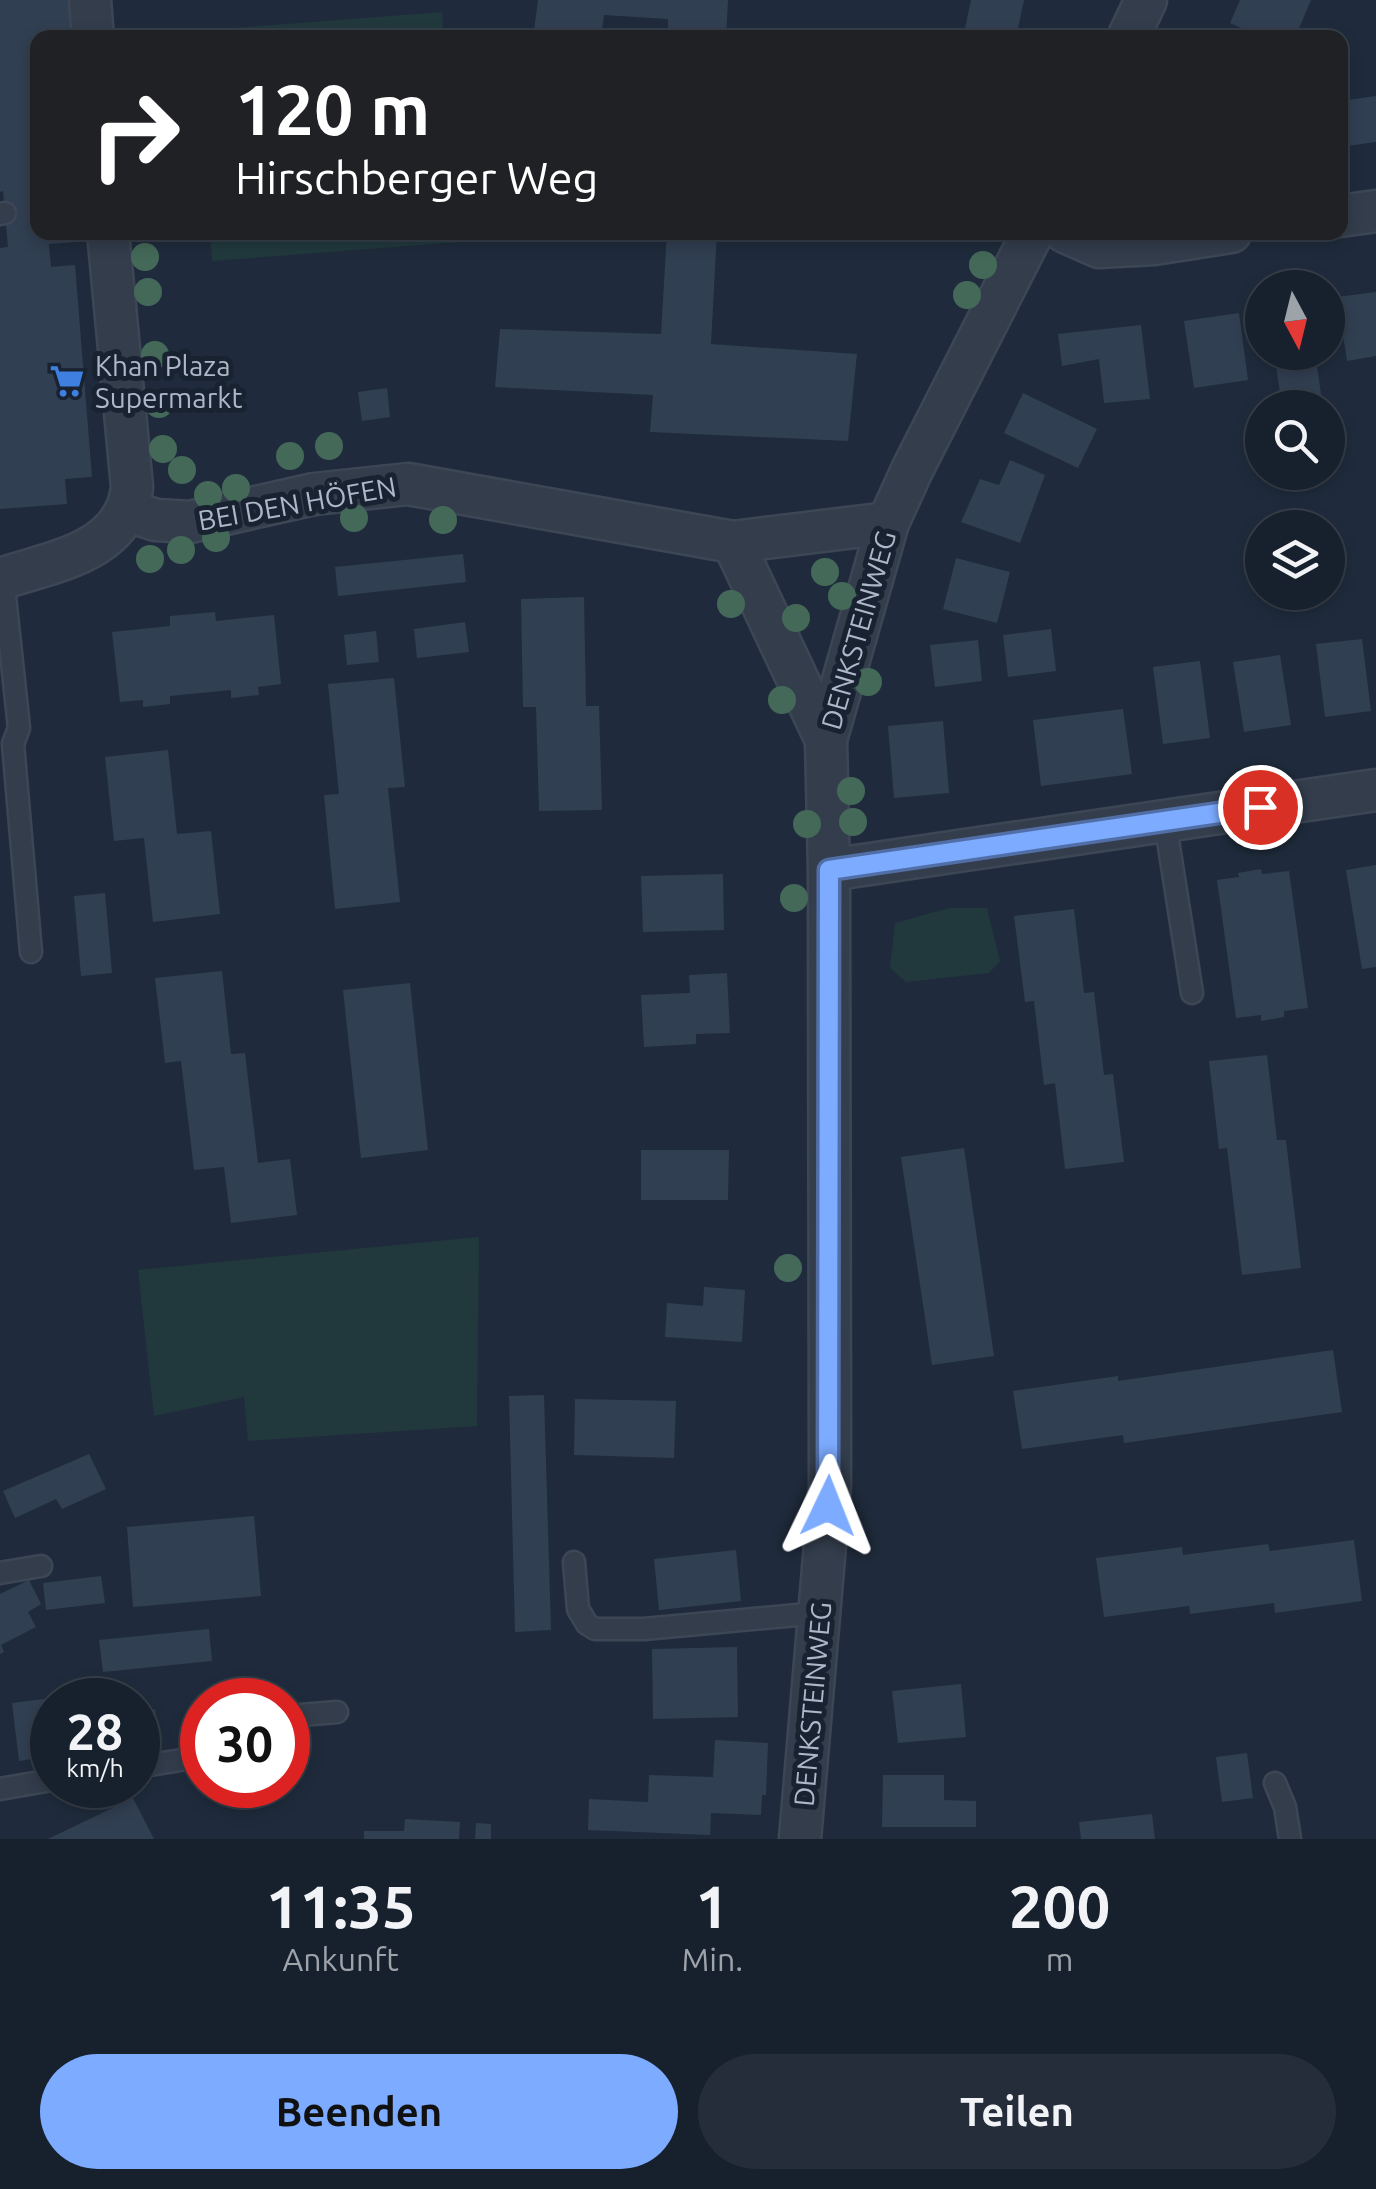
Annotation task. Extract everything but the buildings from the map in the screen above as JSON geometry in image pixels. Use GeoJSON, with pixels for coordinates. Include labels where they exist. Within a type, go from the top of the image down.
{"type":"FeatureCollection","features":[{"type":"Feature","properties":{"kind":"street"},"geometry":{"type":"LineString","coordinates":[[90,0],[92,30]]}},
{"type":"Feature","properties":{"kind":"street"},"geometry":{"type":"LineString","coordinates":[[1132,30],[1146,0]]}},
{"type":"Feature","properties":{"kind":"street"},"geometry":{"type":"LineString","coordinates":[[1348,215],[1376,211]]}},
{"type":"Feature","properties":{"kind":"street"},"geometry":{"type":"LineString","coordinates":[[2,578],[84,551],[116,529],[128,510],[132,487],[109,240]]}},
{"type":"Feature","properties":{"kind":"street","name":"DENKSTEINWEG"},"geometry":{"type":"LineString","coordinates":[[800,1839],[830,1486],[826,740],[888,523],[1029,240]]}},
{"type":"Feature","properties":{"kind":"street"},"geometry":{"type":"LineString","coordinates":[[1083,240],[1099,247],[1179,240]]}},
{"type":"Feature","properties":{"kind":"street","name":"BEI DEN HÖFEN"},"geometry":{"type":"LineString","coordinates":[[128,510],[156,520],[190,522],[314,494],[408,484],[733,542],[888,523]]}},
{"type":"Feature","properties":{"kind":"street"},"geometry":{"type":"LineString","coordinates":[[733,542],[826,740]]}},
{"type":"Feature","properties":{"kind":"street"},"geometry":{"type":"LineString","coordinates":[[829,870],[1376,790]]}},
{"type":"Feature","properties":{"kind":"lane"},"geometry":{"type":"LineString","coordinates":[[2,578],[20,728],[13,744],[31,952]]}},
{"type":"Feature","properties":{"kind":"lane"},"geometry":{"type":"LineString","coordinates":[[1165,821],[1192,993]]}},
{"type":"Feature","properties":{"kind":"lane"},"geometry":{"type":"LineString","coordinates":[[574,1562],[578,1609],[595,1629],[644,1629],[819,1613]]}},
{"type":"Feature","properties":{"kind":"lane"},"geometry":{"type":"LineString","coordinates":[[0,1573],[41,1566]]}},
{"type":"Feature","properties":{"kind":"lane"},"geometry":{"type":"LineString","coordinates":[[310,1714],[337,1712]]}},
{"type":"Feature","properties":{"kind":"lane"},"geometry":{"type":"LineString","coordinates":[[0,1788],[30,1783]]}},
{"type":"Feature","properties":{"kind":"lane"},"geometry":{"type":"LineString","coordinates":[[1275,1783],[1285,1807],[1290,1839]]}},
{"type":"Feature","properties":{"kind":"green space"},"geometry":{"type":"Polygon","coordinates":[[[442,12],[443,30],[208,30],[442,12]]]}},
{"type":"Feature","properties":{"kind":"green space"},"geometry":{"type":"Polygon","coordinates":[[[210,240],[460,242],[212,261],[210,240]]]}},
{"type":"Feature","properties":{"kind":"green space"},"geometry":{"type":"Polygon","coordinates":[[[949,908],[987,908],[1000,961],[989,973],[906,982],[890,968],[895,923],[949,908]]]}},
{"type":"Feature","properties":{"kind":"green space"},"geometry":{"type":"Polygon","coordinates":[[[479,1237],[477,1426],[248,1441],[244,1397],[154,1416],[138,1270],[479,1237]]]}},
{"type":"Feature","properties":{"kind":"place","name":"Khan Plaza Supermarkt"},"geometry":{"type":"Point","coordinates":[67,381]}},
{"type":"Feature","properties":{"kind":"route"},"geometry":{"type":"LineString","coordinates":[[828,1506],[829,870],[1260,807]]}}]}
